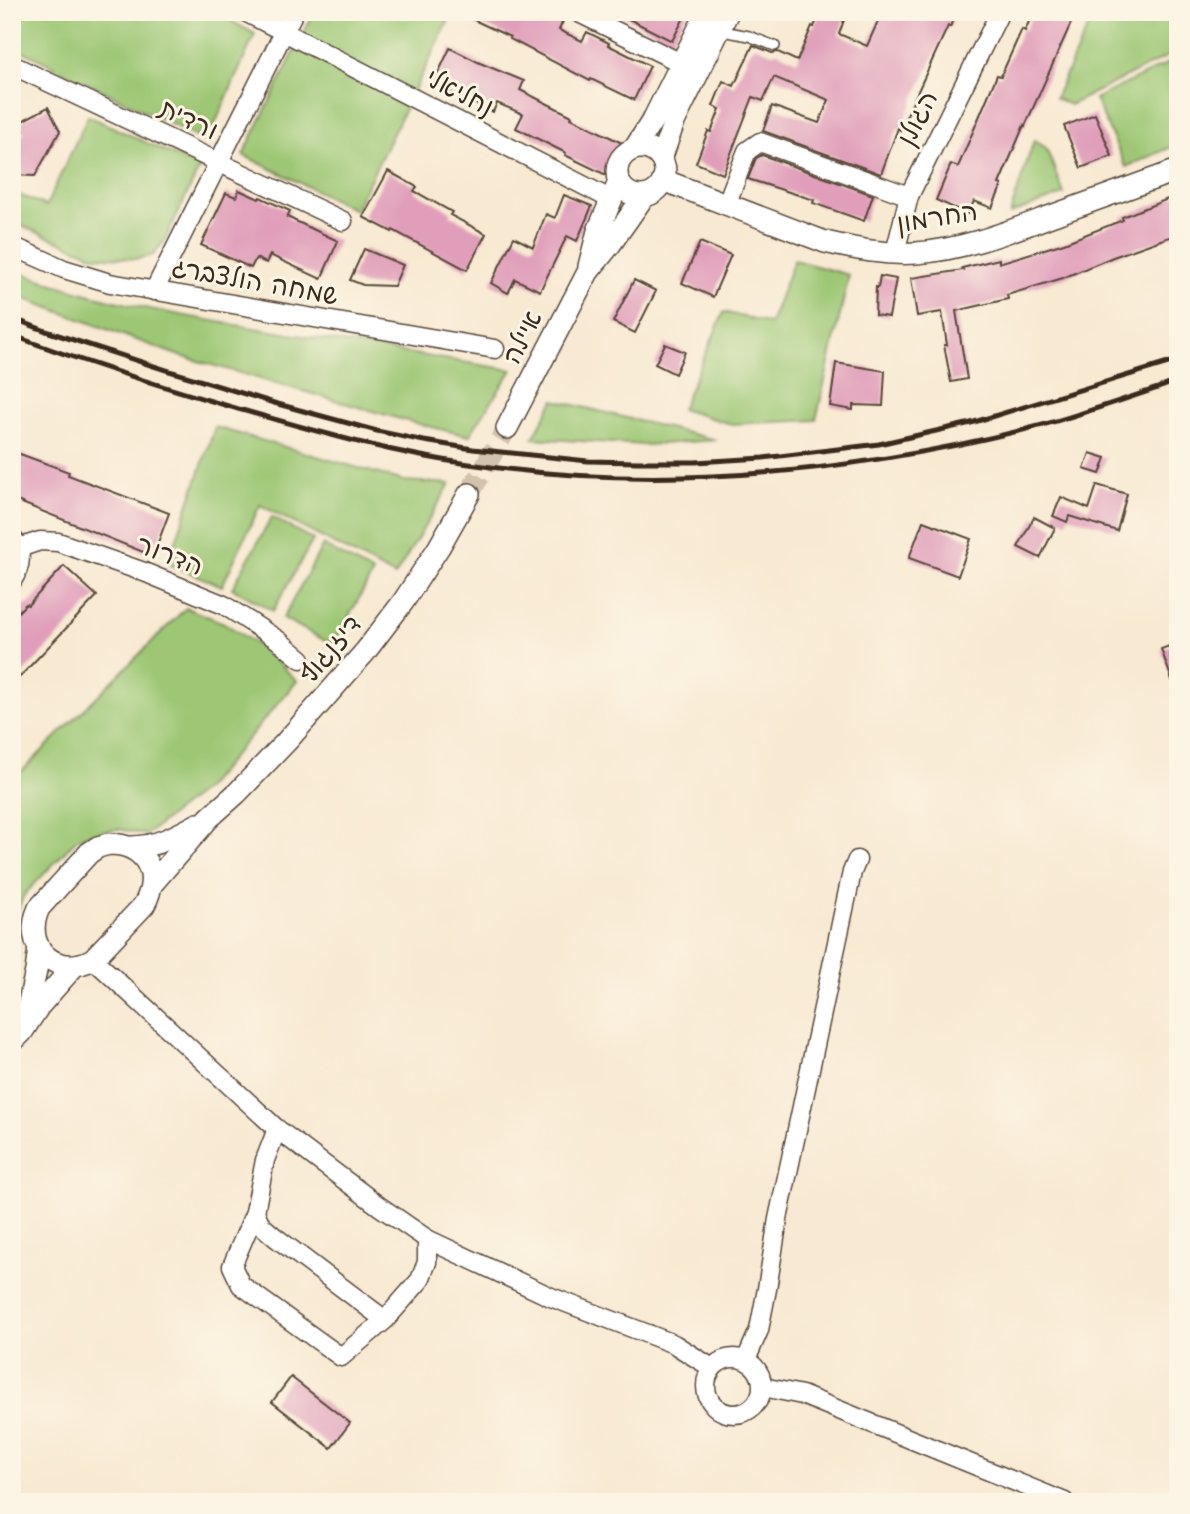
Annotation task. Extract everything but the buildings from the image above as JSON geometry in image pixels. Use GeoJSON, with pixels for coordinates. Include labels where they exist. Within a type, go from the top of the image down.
{"type":"FeatureCollection","features":[{"type":"Feature","properties":{"kind":"street","name":"נחליאלי"},"geometry":{"type":"LineString","coordinates":[[245,12],[615,191]]}},
{"type":"Feature","properties":{"kind":"street"},"geometry":{"type":"LineString","coordinates":[[155,291],[294,12]]}},
{"type":"Feature","properties":{"kind":"street"},"geometry":{"type":"LineString","coordinates":[[576,12],[681,64]]}},
{"type":"Feature","properties":{"kind":"street","name":"הגולן"},"geometry":{"type":"LineString","coordinates":[[895,253],[909,196],[1000,12]]}},
{"type":"Feature","properties":{"kind":"street"},"geometry":{"type":"LineString","coordinates":[[635,148],[654,118],[681,64],[719,18]]}},
{"type":"Feature","properties":{"kind":"street"},"geometry":{"type":"LineString","coordinates":[[661,159],[719,18]]}},
{"type":"Feature","properties":{"kind":"street","name":"ורדית"},"geometry":{"type":"LineString","coordinates":[[12,65],[343,221]]}},
{"type":"Feature","properties":{"kind":"street"},"geometry":{"type":"LineString","coordinates":[[726,205],[747,151],[760,142],[909,196]]}},
{"type":"Feature","properties":{"kind":"street"},"geometry":{"type":"LineString","coordinates":[[635,148],[650,149],[661,159],[665,173],[660,187],[654,192],[644,196],[629,194],[623,189],[615,191],[618,162],[628,151],[635,148]]}},
{"type":"Feature","properties":{"kind":"street","name":"החרמון"},"geometry":{"type":"LineString","coordinates":[[663,180],[825,242],[852,249],[917,253],[954,247],[1007,233],[1178,170]]}},
{"type":"Feature","properties":{"kind":"street","name":"איילה"},"geometry":{"type":"LineString","coordinates":[[507,428],[587,272],[598,231],[615,191]]}},
{"type":"Feature","properties":{"kind":"street","name":"איילה"},"geometry":{"type":"LineString","coordinates":[[587,272],[644,196]]}},
{"type":"Feature","properties":{"kind":"street","name":"שמחה הולצברג"},"geometry":{"type":"LineString","coordinates":[[12,246],[64,269],[110,283],[495,349]]}},
{"type":"Feature","properties":{"kind":"street","name":"דיזנגוף"},"geometry":{"type":"LineString","coordinates":[[84,962],[144,905],[152,884],[209,818],[278,751],[365,652],[403,602],[469,494]]}},
{"type":"Feature","properties":{"kind":"street"},"geometry":{"type":"LineString","coordinates":[[12,580],[20,568],[15,542]]}},
{"type":"Feature","properties":{"kind":"street","name":"הדרור"},"geometry":{"type":"LineString","coordinates":[[15,542],[58,542],[144,572],[225,605],[278,639],[301,659]]}},
{"type":"Feature","properties":{"kind":"street","name":"דיזנגוף"},"geometry":{"type":"LineString","coordinates":[[39,948],[34,939],[33,928],[39,908],[89,853],[109,844],[146,847],[162,843],[209,818]]}},
{"type":"Feature","properties":{"kind":"street"},"geometry":{"type":"LineString","coordinates":[[131,847],[147,863],[152,884]]}},
{"type":"Feature","properties":{"kind":"street"},"geometry":{"type":"LineString","coordinates":[[747,1360],[759,1330],[778,1219],[852,872],[857,860]]}},
{"type":"Feature","properties":{"kind":"street"},"geometry":{"type":"LineString","coordinates":[[39,948],[54,962],[64,965],[84,962],[277,1129],[427,1239],[551,1297],[674,1344],[712,1368]]}},
{"type":"Feature","properties":{"kind":"street"},"geometry":{"type":"LineString","coordinates":[[17,1037],[36,971],[39,948]]}},
{"type":"Feature","properties":{"kind":"street"},"geometry":{"type":"LineString","coordinates":[[17,1037],[39,1006],[84,962]]}},
{"type":"Feature","properties":{"kind":"street"},"geometry":{"type":"LineString","coordinates":[[277,1129],[265,1160],[255,1212],[232,1266],[242,1285],[341,1357],[386,1320],[420,1280],[427,1262],[427,1239]]}},
{"type":"Feature","properties":{"kind":"street"},"geometry":{"type":"LineString","coordinates":[[255,1212],[261,1224],[275,1237],[386,1320]]}},
{"type":"Feature","properties":{"kind":"street"},"geometry":{"type":"LineString","coordinates":[[726,1358],[747,1360],[760,1373],[761,1395],[751,1409],[736,1414],[720,1410],[713,1405],[706,1391],[706,1382],[712,1368],[726,1358]]}},
{"type":"Feature","properties":{"kind":"street"},"geometry":{"type":"LineString","coordinates":[[762,1387],[802,1395],[1065,1502]]}},
{"type":"Feature","properties":{"kind":"lane"},"geometry":{"type":"LineString","coordinates":[[719,18],[728,32],[749,36],[775,46]]}},
{"type":"Feature","properties":{"kind":"green space"},"geometry":{"type":"Polygon","coordinates":[[[12,12],[215,12],[255,34],[207,142],[12,46],[12,12]]]}},
{"type":"Feature","properties":{"kind":"green space"},"geometry":{"type":"Polygon","coordinates":[[[314,12],[453,12],[355,210],[243,155],[314,12]]]}},
{"type":"Feature","properties":{"kind":"green space"},"geometry":{"type":"Polygon","coordinates":[[[1095,12],[1178,12],[1178,51],[1070,105],[1055,98],[1095,12]]]}},
{"type":"Feature","properties":{"kind":"green space"},"geometry":{"type":"Polygon","coordinates":[[[1178,58],[1178,144],[1126,167],[1095,99],[1178,58]]]}},
{"type":"Feature","properties":{"kind":"green space"},"geometry":{"type":"Polygon","coordinates":[[[88,116],[200,167],[164,242],[153,255],[137,259],[95,256],[12,222],[12,192],[46,206],[88,116]]]}},
{"type":"Feature","properties":{"kind":"green space"},"geometry":{"type":"Polygon","coordinates":[[[1034,140],[1046,148],[1064,194],[1010,214],[1034,140]]]}},
{"type":"Feature","properties":{"kind":"green space"},"geometry":{"type":"Polygon","coordinates":[[[794,260],[849,275],[816,420],[731,424],[681,409],[724,312],[770,324],[794,260]]]}},
{"type":"Feature","properties":{"kind":"green space"},"geometry":{"type":"Polygon","coordinates":[[[12,269],[43,281],[107,299],[172,313],[512,370],[469,436],[177,355],[12,294],[12,269]]]}},
{"type":"Feature","properties":{"kind":"green space"},"geometry":{"type":"Polygon","coordinates":[[[554,400],[716,440],[645,445],[533,438],[554,400]]]}},
{"type":"Feature","properties":{"kind":"green space"},"geometry":{"type":"Polygon","coordinates":[[[215,427],[404,481],[450,484],[395,576],[260,505],[222,586],[168,564],[215,427]]]}},
{"type":"Feature","properties":{"kind":"green space"},"geometry":{"type":"Polygon","coordinates":[[[272,517],[313,540],[273,611],[232,588],[272,517]]]}},
{"type":"Feature","properties":{"kind":"green space"},"geometry":{"type":"Polygon","coordinates":[[[323,545],[373,573],[333,645],[283,618],[323,545]]]}},
{"type":"Feature","properties":{"kind":"green space"},"geometry":{"type":"Polygon","coordinates":[[[186,608],[224,623],[268,652],[297,681],[206,788],[146,835],[119,829],[91,833],[76,840],[24,895],[12,924],[12,781],[186,608]]]}},
{"type":"Feature","properties":{"kind":"tunnel"},"geometry":{"type":"LineString","coordinates":[[469,494],[507,428]]}},
{"type":"Feature","properties":{"kind":"railway"},"geometry":{"type":"LineString","coordinates":[[12,318],[163,369],[377,431],[473,449],[588,461],[695,462],[763,458],[879,444],[971,423],[1178,360]]}},
{"type":"Feature","properties":{"kind":"railway"},"geometry":{"type":"LineString","coordinates":[[12,335],[179,391],[380,447],[469,464],[611,477],[754,474],[895,457],[1035,427],[1178,381]]}}]}
